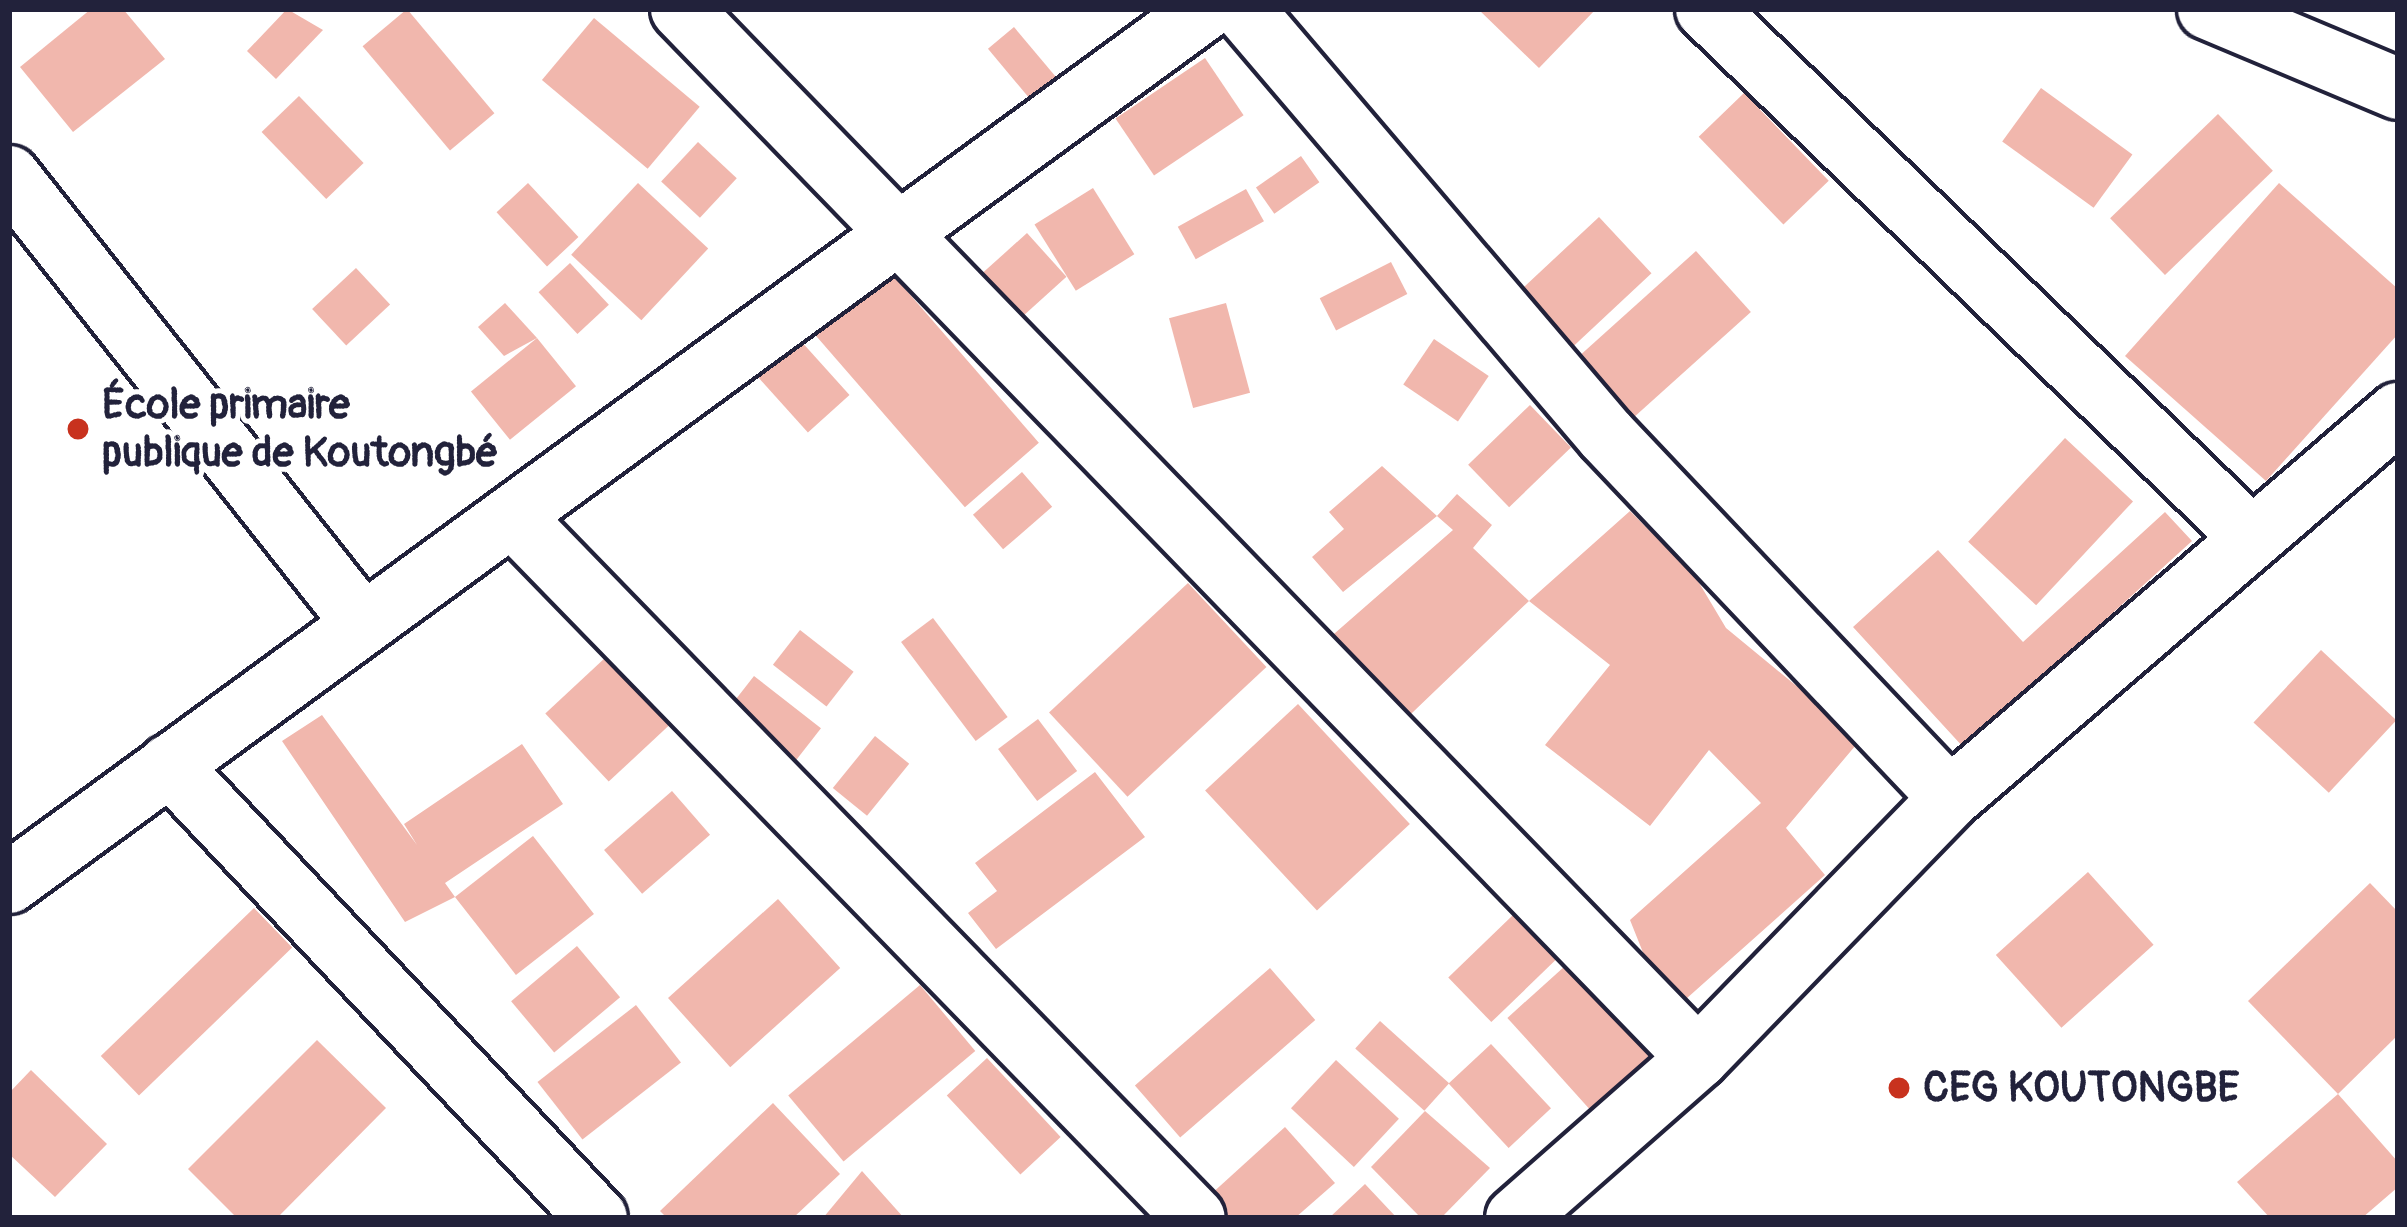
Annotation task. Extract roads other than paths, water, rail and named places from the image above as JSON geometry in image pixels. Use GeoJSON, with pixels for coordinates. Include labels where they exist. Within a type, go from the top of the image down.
{"type":"FeatureCollection","features":[{"type":"Feature","properties":{"kind":"street"},"geometry":{"type":"LineString","coordinates":[[681,9],[1698,1058]]}},
{"type":"Feature","properties":{"kind":"street"},"geometry":{"type":"LineString","coordinates":[[9,883],[1206,9]]}},
{"type":"Feature","properties":{"kind":"street"},"geometry":{"type":"LineString","coordinates":[[1243,9],[1562,386],[1950,797]]}},
{"type":"Feature","properties":{"kind":"street"},"geometry":{"type":"LineString","coordinates":[[1706,9],[2250,536]]}},
{"type":"Feature","properties":{"kind":"street"},"geometry":{"type":"LineString","coordinates":[[2209,9],[2398,89]]}},
{"type":"Feature","properties":{"kind":"street"},"geometry":{"type":"LineString","coordinates":[[9,176],[363,624]]}},
{"type":"Feature","properties":{"kind":"street"},"geometry":{"type":"LineString","coordinates":[[1516,1218],[1698,1058],[1950,797],[2398,413]]}},
{"type":"Feature","properties":{"kind":"street"},"geometry":{"type":"LineString","coordinates":[[512,515],[1195,1218]]}},
{"type":"Feature","properties":{"kind":"street"},"geometry":{"type":"LineString","coordinates":[[169,765],[596,1218]]}},
{"type":"Feature","properties":{"kind":"place","name":"École primaire publique de Koutongbé"},"geometry":{"type":"Point","coordinates":[78,429]}},
{"type":"Feature","properties":{"kind":"place","name":"CEG KOUTONGBE"},"geometry":{"type":"Point","coordinates":[1899,1088]}}]}
